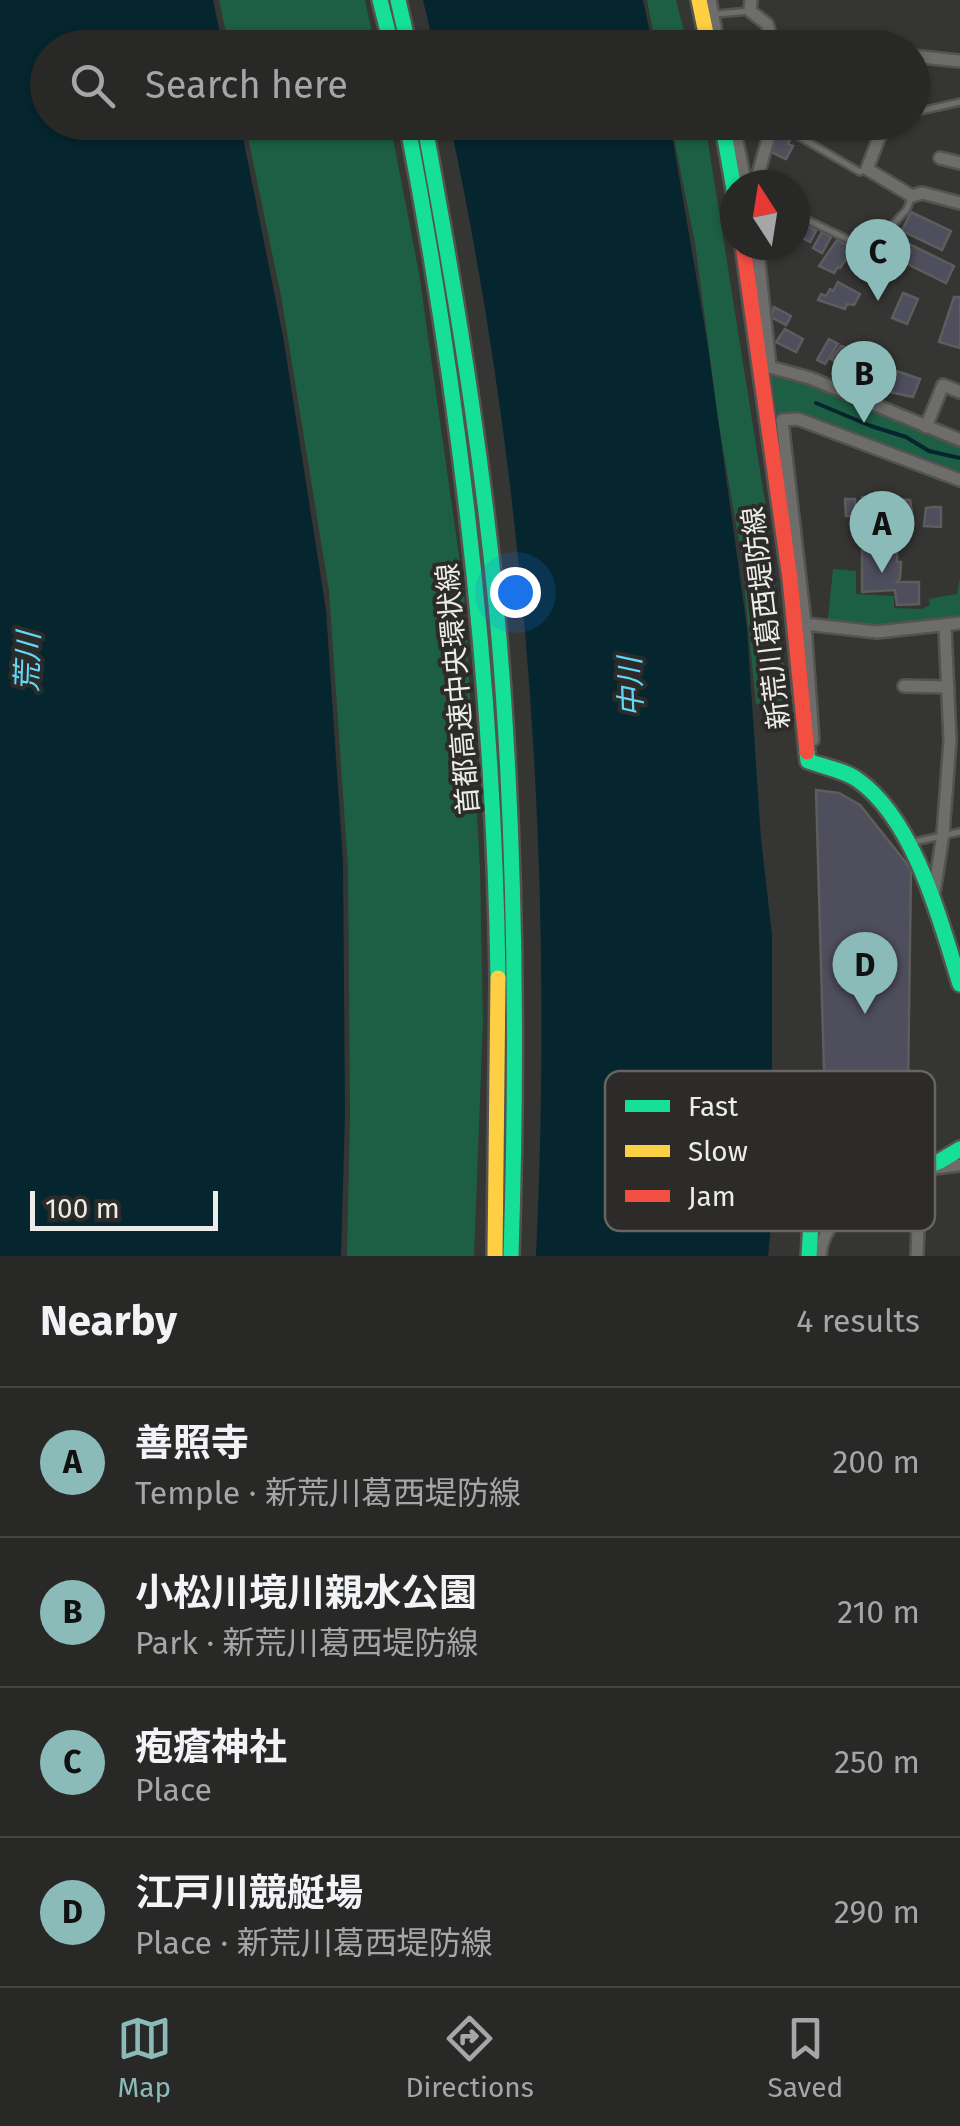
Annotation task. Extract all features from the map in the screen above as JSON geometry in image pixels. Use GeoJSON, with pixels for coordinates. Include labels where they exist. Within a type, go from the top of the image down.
{"type":"FeatureCollection","features":[{"type":"Feature","properties":{"kind":"main road"},"geometry":{"type":"LineString","coordinates":[[380,0],[388,30]]}},
{"type":"Feature","properties":{"kind":"main road"},"geometry":{"type":"LineString","coordinates":[[398,0],[405,30]]}},
{"type":"Feature","properties":{"kind":"main road"},"geometry":{"type":"LineString","coordinates":[[699,0],[705,30]]}},
{"type":"Feature","properties":{"kind":"main road","name":"首都高速中央環状線"},"geometry":{"type":"LineString","coordinates":[[410,140],[452,380],[483,662],[498,933],[495,1256]]}},
{"type":"Feature","properties":{"kind":"main road","name":"首都高速中央環状線"},"geometry":{"type":"LineString","coordinates":[[427,140],[468,377],[507,757],[516,950],[516,1110],[510,1256]]}},
{"type":"Feature","properties":{"kind":"main road"},"geometry":{"type":"LineString","coordinates":[[725,140],[731,170]]}},
{"type":"Feature","properties":{"kind":"main road","name":"新荒川葛西堤防線"},"geometry":{"type":"LineString","coordinates":[[746,260],[766,366],[764,416],[792,554],[808,761],[815,764]]}},
{"type":"Feature","properties":{"kind":"main road"},"geometry":{"type":"LineString","coordinates":[[815,764],[862,782],[888,812],[933,899],[960,984]]}},
{"type":"Feature","properties":{"kind":"main road"},"geometry":{"type":"LineString","coordinates":[[935,1162],[960,1149]]}},
{"type":"Feature","properties":{"kind":"main road"},"geometry":{"type":"LineString","coordinates":[[809,1256],[811,1231]]}},
{"type":"Feature","properties":{"kind":"street"},"geometry":{"type":"LineString","coordinates":[[710,0],[716,30]]}},
{"type":"Feature","properties":{"kind":"street"},"geometry":{"type":"LineString","coordinates":[[751,5],[770,30]]}},
{"type":"Feature","properties":{"kind":"street"},"geometry":{"type":"LineString","coordinates":[[930,58],[960,61]]}},
{"type":"Feature","properties":{"kind":"street"},"geometry":{"type":"LineString","coordinates":[[737,140],[743,170]]}},
{"type":"Feature","properties":{"kind":"street"},"geometry":{"type":"LineString","coordinates":[[759,170],[767,140]]}},
{"type":"Feature","properties":{"kind":"street"},"geometry":{"type":"LineString","coordinates":[[878,140],[868,169],[912,196],[922,193],[960,203]]}},
{"type":"Feature","properties":{"kind":"street"},"geometry":{"type":"LineString","coordinates":[[940,158],[960,162]]}},
{"type":"Feature","properties":{"kind":"street"},"geometry":{"type":"LineString","coordinates":[[758,260],[766,366],[810,378],[960,440]]}},
{"type":"Feature","properties":{"kind":"street"},"geometry":{"type":"LineString","coordinates":[[926,427],[943,385],[960,392]]}},
{"type":"Feature","properties":{"kind":"street"},"geometry":{"type":"LineString","coordinates":[[815,764],[805,624],[792,554],[782,420],[798,419],[960,480]]}},
{"type":"Feature","properties":{"kind":"street"},"geometry":{"type":"LineString","coordinates":[[805,624],[877,632],[960,623]]}},
{"type":"Feature","properties":{"kind":"street"},"geometry":{"type":"LineString","coordinates":[[933,899],[950,741],[945,626]]}},
{"type":"Feature","properties":{"kind":"street"},"geometry":{"type":"LineString","coordinates":[[904,686],[948,686]]}},
{"type":"Feature","properties":{"kind":"street"},"geometry":{"type":"LineString","coordinates":[[935,1168],[960,1165]]}},
{"type":"Feature","properties":{"kind":"street"},"geometry":{"type":"LineString","coordinates":[[820,1256],[826,1231]]}},
{"type":"Feature","properties":{"kind":"street"},"geometry":{"type":"LineString","coordinates":[[917,1256],[918,1231]]}},
{"type":"Feature","properties":{"kind":"lane"},"geometry":{"type":"LineString","coordinates":[[713,14],[751,5]]}},
{"type":"Feature","properties":{"kind":"lane"},"geometry":{"type":"LineString","coordinates":[[930,109],[960,102]]}},
{"type":"Feature","properties":{"kind":"lane"},"geometry":{"type":"LineString","coordinates":[[805,140],[860,172],[868,169]]}},
{"type":"Feature","properties":{"kind":"lane"},"geometry":{"type":"LineString","coordinates":[[810,221],[870,250],[907,209],[912,196]]}},
{"type":"Feature","properties":{"kind":"lane"},"geometry":{"type":"LineString","coordinates":[[907,844],[960,832]]}},
{"type":"Feature","properties":{"kind":"green space"},"geometry":{"type":"Polygon","coordinates":[[[219,0],[365,0],[371,30],[225,30],[219,0]]]}},
{"type":"Feature","properties":{"kind":"green space"},"geometry":{"type":"Polygon","coordinates":[[[647,0],[676,0],[684,30],[653,30],[647,0]]]}},
{"type":"Feature","properties":{"kind":"green space"},"geometry":{"type":"Polygon","coordinates":[[[249,140],[393,140],[419,273],[464,591],[480,869],[483,1020],[474,1256],[347,1256],[348,867],[329,591],[281,296],[249,140]]]}},
{"type":"Feature","properties":{"kind":"green space"},"geometry":{"type":"Polygon","coordinates":[[[674,140],[708,140],[720,218],[720,260],[727,260],[766,508],[788,700],[756,704],[741,554],[695,243],[674,140]]]}},
{"type":"Feature","properties":{"kind":"green space"},"geometry":{"type":"Polygon","coordinates":[[[771,372],[803,380],[960,443],[960,477],[801,415],[777,414],[771,372]]]}},
{"type":"Feature","properties":{"kind":"green space"},"geometry":{"type":"Polygon","coordinates":[[[833,569],[856,571],[856,594],[894,596],[894,608],[921,609],[930,605],[929,599],[957,594],[960,578],[960,616],[885,626],[828,619],[833,569]]]}},
{"type":"Feature","properties":{"kind":"water","name":"荒川"},"geometry":{"type":"Polygon","coordinates":[[[0,0],[213,0],[219,30],[30,30],[30,140],[243,140],[283,336],[326,610],[343,862],[345,1113],[341,1256],[0,1256],[0,0]]]}},
{"type":"Feature","properties":{"kind":"water"},"geometry":{"type":"Polygon","coordinates":[[[423,0],[643,0],[649,30],[430,30],[423,0]]]}},
{"type":"Feature","properties":{"kind":"water","name":"中川"},"geometry":{"type":"Polygon","coordinates":[[[453,140],[673,140],[707,340],[747,628],[761,839],[772,935],[772,1071],[605,1071],[605,1231],[770,1231],[768,1256],[536,1256],[541,1114],[538,829],[517,544],[477,262],[453,140]]]}},
{"type":"Feature","properties":{"kind":"building"},"geometry":{"type":"Polygon","coordinates":[[[775,140],[790,140],[788,144],[793,146],[786,159],[771,152],[775,140]]]}},
{"type":"Feature","properties":{"kind":"building"},"geometry":{"type":"Polygon","coordinates":[[[911,212],[951,231],[942,250],[902,231],[911,212]]]}},
{"type":"Feature","properties":{"kind":"building"},"geometry":{"type":"Polygon","coordinates":[[[876,222],[883,229],[872,241],[865,234],[876,222]]]}},
{"type":"Feature","properties":{"kind":"building"},"geometry":{"type":"Polygon","coordinates":[[[822,232],[831,237],[822,253],[813,248],[822,232]]]}},
{"type":"Feature","properties":{"kind":"building"},"geometry":{"type":"Polygon","coordinates":[[[891,235],[954,266],[946,283],[883,252],[891,235]]]}},
{"type":"Feature","properties":{"kind":"building"},"geometry":{"type":"Polygon","coordinates":[[[837,240],[855,249],[834,273],[819,266],[837,240]]]}},
{"type":"Feature","properties":{"kind":"building"},"geometry":{"type":"Polygon","coordinates":[[[869,257],[883,266],[876,277],[862,267],[869,257]]]}},
{"type":"Feature","properties":{"kind":"building"},"geometry":{"type":"Polygon","coordinates":[[[838,282],[860,294],[854,305],[847,304],[845,309],[818,300],[821,294],[826,296],[830,289],[833,291],[838,282]]]}},
{"type":"Feature","properties":{"kind":"building"},"geometry":{"type":"Polygon","coordinates":[[[903,293],[918,299],[907,324],[892,318],[903,293]]]}},
{"type":"Feature","properties":{"kind":"building"},"geometry":{"type":"Polygon","coordinates":[[[954,297],[960,297],[960,348],[939,342],[954,297]]]}},
{"type":"Feature","properties":{"kind":"building"},"geometry":{"type":"Polygon","coordinates":[[[774,307],[791,316],[786,325],[771,317],[774,307]]]}},
{"type":"Feature","properties":{"kind":"building"},"geometry":{"type":"Polygon","coordinates":[[[785,329],[803,339],[796,352],[776,342],[785,329]]]}},
{"type":"Feature","properties":{"kind":"building"},"geometry":{"type":"Polygon","coordinates":[[[829,339],[838,344],[825,364],[817,360],[829,339]]]}},
{"type":"Feature","properties":{"kind":"building"},"geometry":{"type":"Polygon","coordinates":[[[841,346],[847,348],[847,353],[841,364],[831,359],[841,346]]]}},
{"type":"Feature","properties":{"kind":"building"},"geometry":{"type":"Polygon","coordinates":[[[851,350],[859,354],[849,374],[841,367],[851,350]]]}},
{"type":"Feature","properties":{"kind":"building"},"geometry":{"type":"Polygon","coordinates":[[[862,356],[868,359],[860,378],[851,374],[862,356]]]}},
{"type":"Feature","properties":{"kind":"building"},"geometry":{"type":"Polygon","coordinates":[[[872,360],[879,363],[871,381],[862,378],[872,360]]]}},
{"type":"Feature","properties":{"kind":"building"},"geometry":{"type":"Polygon","coordinates":[[[880,363],[889,367],[882,385],[873,382],[880,363]]]}},
{"type":"Feature","properties":{"kind":"building"},"geometry":{"type":"Polygon","coordinates":[[[891,369],[920,379],[913,397],[884,387],[891,369]]]}},
{"type":"Feature","properties":{"kind":"building"},"geometry":{"type":"Polygon","coordinates":[[[862,497],[910,500],[913,518],[879,518],[879,533],[886,533],[887,547],[862,547],[862,497]]]}},
{"type":"Feature","properties":{"kind":"building"},"geometry":{"type":"Polygon","coordinates":[[[845,499],[855,499],[856,516],[846,516],[845,499]]]}},
{"type":"Feature","properties":{"kind":"building"},"geometry":{"type":"Polygon","coordinates":[[[941,507],[941,527],[924,526],[926,508],[941,507]]]}},
{"type":"Feature","properties":{"kind":"building"},"geometry":{"type":"Polygon","coordinates":[[[862,550],[897,550],[897,562],[901,562],[897,582],[919,582],[919,604],[897,605],[895,590],[862,592],[862,550]]]}},
{"type":"Feature","properties":{"kind":"building"},"geometry":{"type":"Polygon","coordinates":[[[816,790],[839,793],[860,805],[911,869],[908,1071],[824,1071],[816,790]]]}},
{"type":"Feature","properties":{"kind":"waterway"},"geometry":{"type":"LineString","coordinates":[[816,403],[906,437],[929,451],[960,458]]}},
{"type":"Feature","properties":{"kind":"traffic: fast"},"geometry":{"type":"LineString","coordinates":[[380,0],[388,30]]}},
{"type":"Feature","properties":{"kind":"traffic: fast"},"geometry":{"type":"LineString","coordinates":[[398,0],[405,30]]}},
{"type":"Feature","properties":{"kind":"traffic: fast"},"geometry":{"type":"LineString","coordinates":[[410,140],[443,335],[471,548],[490,763],[498,978]]}},
{"type":"Feature","properties":{"kind":"traffic: fast"},"geometry":{"type":"LineString","coordinates":[[427,140],[472,405],[503,690],[514,973],[511,1256]]}},
{"type":"Feature","properties":{"kind":"traffic: fast"},"geometry":{"type":"LineString","coordinates":[[725,140],[731,170]]}},
{"type":"Feature","properties":{"kind":"traffic: fast"},"geometry":{"type":"LineString","coordinates":[[807,752],[808,761],[858,780],[895,820],[923,873],[960,984]]}},
{"type":"Feature","properties":{"kind":"traffic: fast"},"geometry":{"type":"LineString","coordinates":[[935,1163],[960,1149]]}},
{"type":"Feature","properties":{"kind":"traffic: fast"},"geometry":{"type":"LineString","coordinates":[[809,1256],[811,1231]]}},
{"type":"Feature","properties":{"kind":"traffic: slow"},"geometry":{"type":"LineString","coordinates":[[699,0],[705,30]]}},
{"type":"Feature","properties":{"kind":"traffic: slow"},"geometry":{"type":"LineString","coordinates":[[495,1256],[498,978]]}},
{"type":"Feature","properties":{"kind":"traffic: jam"},"geometry":{"type":"LineString","coordinates":[[745,260],[790,579],[807,752]]}},
{"type":"Feature","properties":{"kind":"place","name":"疱瘡神社"},"geometry":{"type":"Point","coordinates":[878,301]}},
{"type":"Feature","properties":{"kind":"place","name":"小松川境川親水公園"},"geometry":{"type":"Point","coordinates":[864,423]}},
{"type":"Feature","properties":{"kind":"place","name":"善照寺"},"geometry":{"type":"Point","coordinates":[882,573]}},
{"type":"Feature","properties":{"kind":"place","name":"江戸川競艇場"},"geometry":{"type":"Point","coordinates":[865,1014]}}]}
